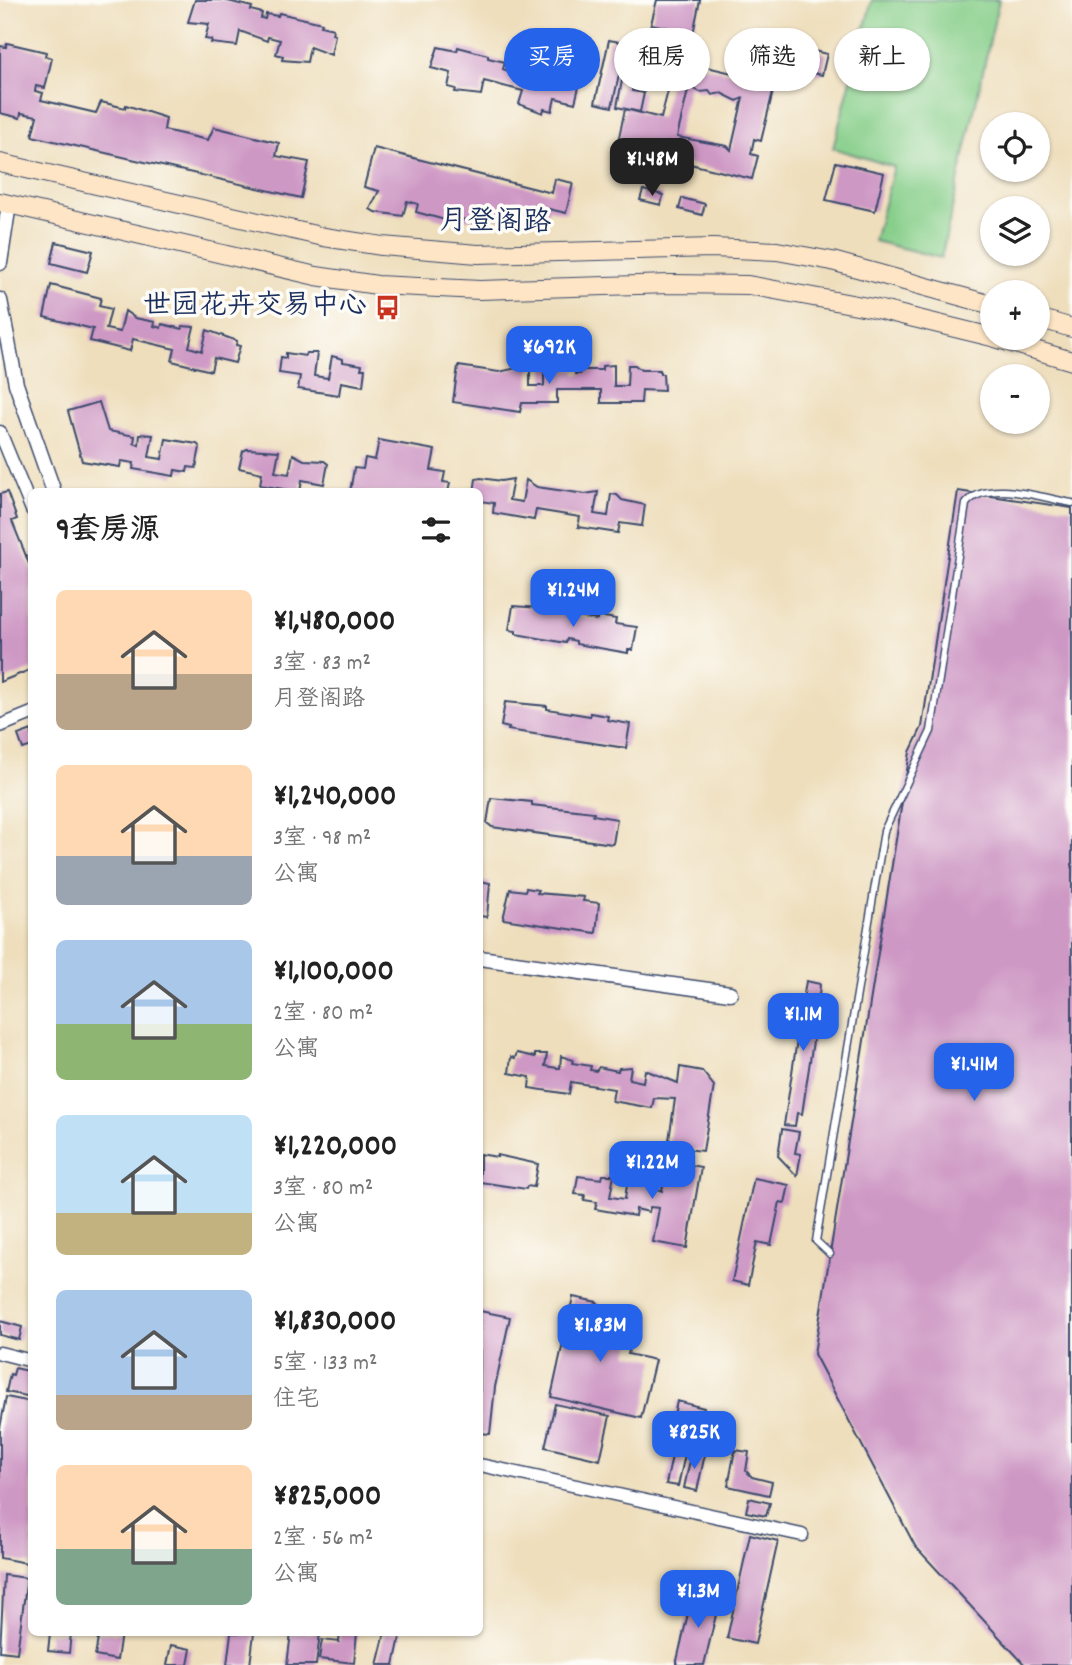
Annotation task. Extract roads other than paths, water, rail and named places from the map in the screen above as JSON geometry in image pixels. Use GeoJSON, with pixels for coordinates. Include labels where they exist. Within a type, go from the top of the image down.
{"type":"FeatureCollection","features":[{"type":"Feature","properties":{"kind":"main road","name":"月登阁路"},"geometry":{"type":"LineString","coordinates":[[0,163],[324,237],[382,246],[478,254],[713,248],[776,251],[832,261],[980,302]]}},
{"type":"Feature","properties":{"kind":"main road"},"geometry":{"type":"LineString","coordinates":[[4,203],[316,275],[377,285],[480,290],[684,283],[748,285],[873,308],[980,334]]}},
{"type":"Feature","properties":{"kind":"main road"},"geometry":{"type":"LineString","coordinates":[[1050,322],[1072,328]]}},
{"type":"Feature","properties":{"kind":"main road"},"geometry":{"type":"LineString","coordinates":[[1036,350],[1072,361]]}},
{"type":"Feature","properties":{"kind":"street"},"geometry":{"type":"LineString","coordinates":[[0,263],[4,203]]}},
{"type":"Feature","properties":{"kind":"street"},"geometry":{"type":"LineString","coordinates":[[0,300],[16,384],[53,488]]}},
{"type":"Feature","properties":{"kind":"street"},"geometry":{"type":"LineString","coordinates":[[0,432],[28,500]]}},
{"type":"Feature","properties":{"kind":"street"},"geometry":{"type":"LineString","coordinates":[[0,726],[28,715]]}},
{"type":"Feature","properties":{"kind":"street"},"geometry":{"type":"LineString","coordinates":[[483,958],[730,993]]}},
{"type":"Feature","properties":{"kind":"street"},"geometry":{"type":"LineString","coordinates":[[0,1353],[28,1360]]}},
{"type":"Feature","properties":{"kind":"street"},"geometry":{"type":"LineString","coordinates":[[483,1466],[802,1535]]}},
{"type":"Feature","properties":{"kind":"lane"},"geometry":{"type":"LineString","coordinates":[[830,1254],[816,1241],[884,831],[903,797],[931,731],[966,504],[974,494],[990,489],[1072,503]]}},
{"type":"Feature","properties":{"kind":"place","name":"世园花卉交易中心"},"geometry":{"type":"Point","coordinates":[387,308]}}]}
